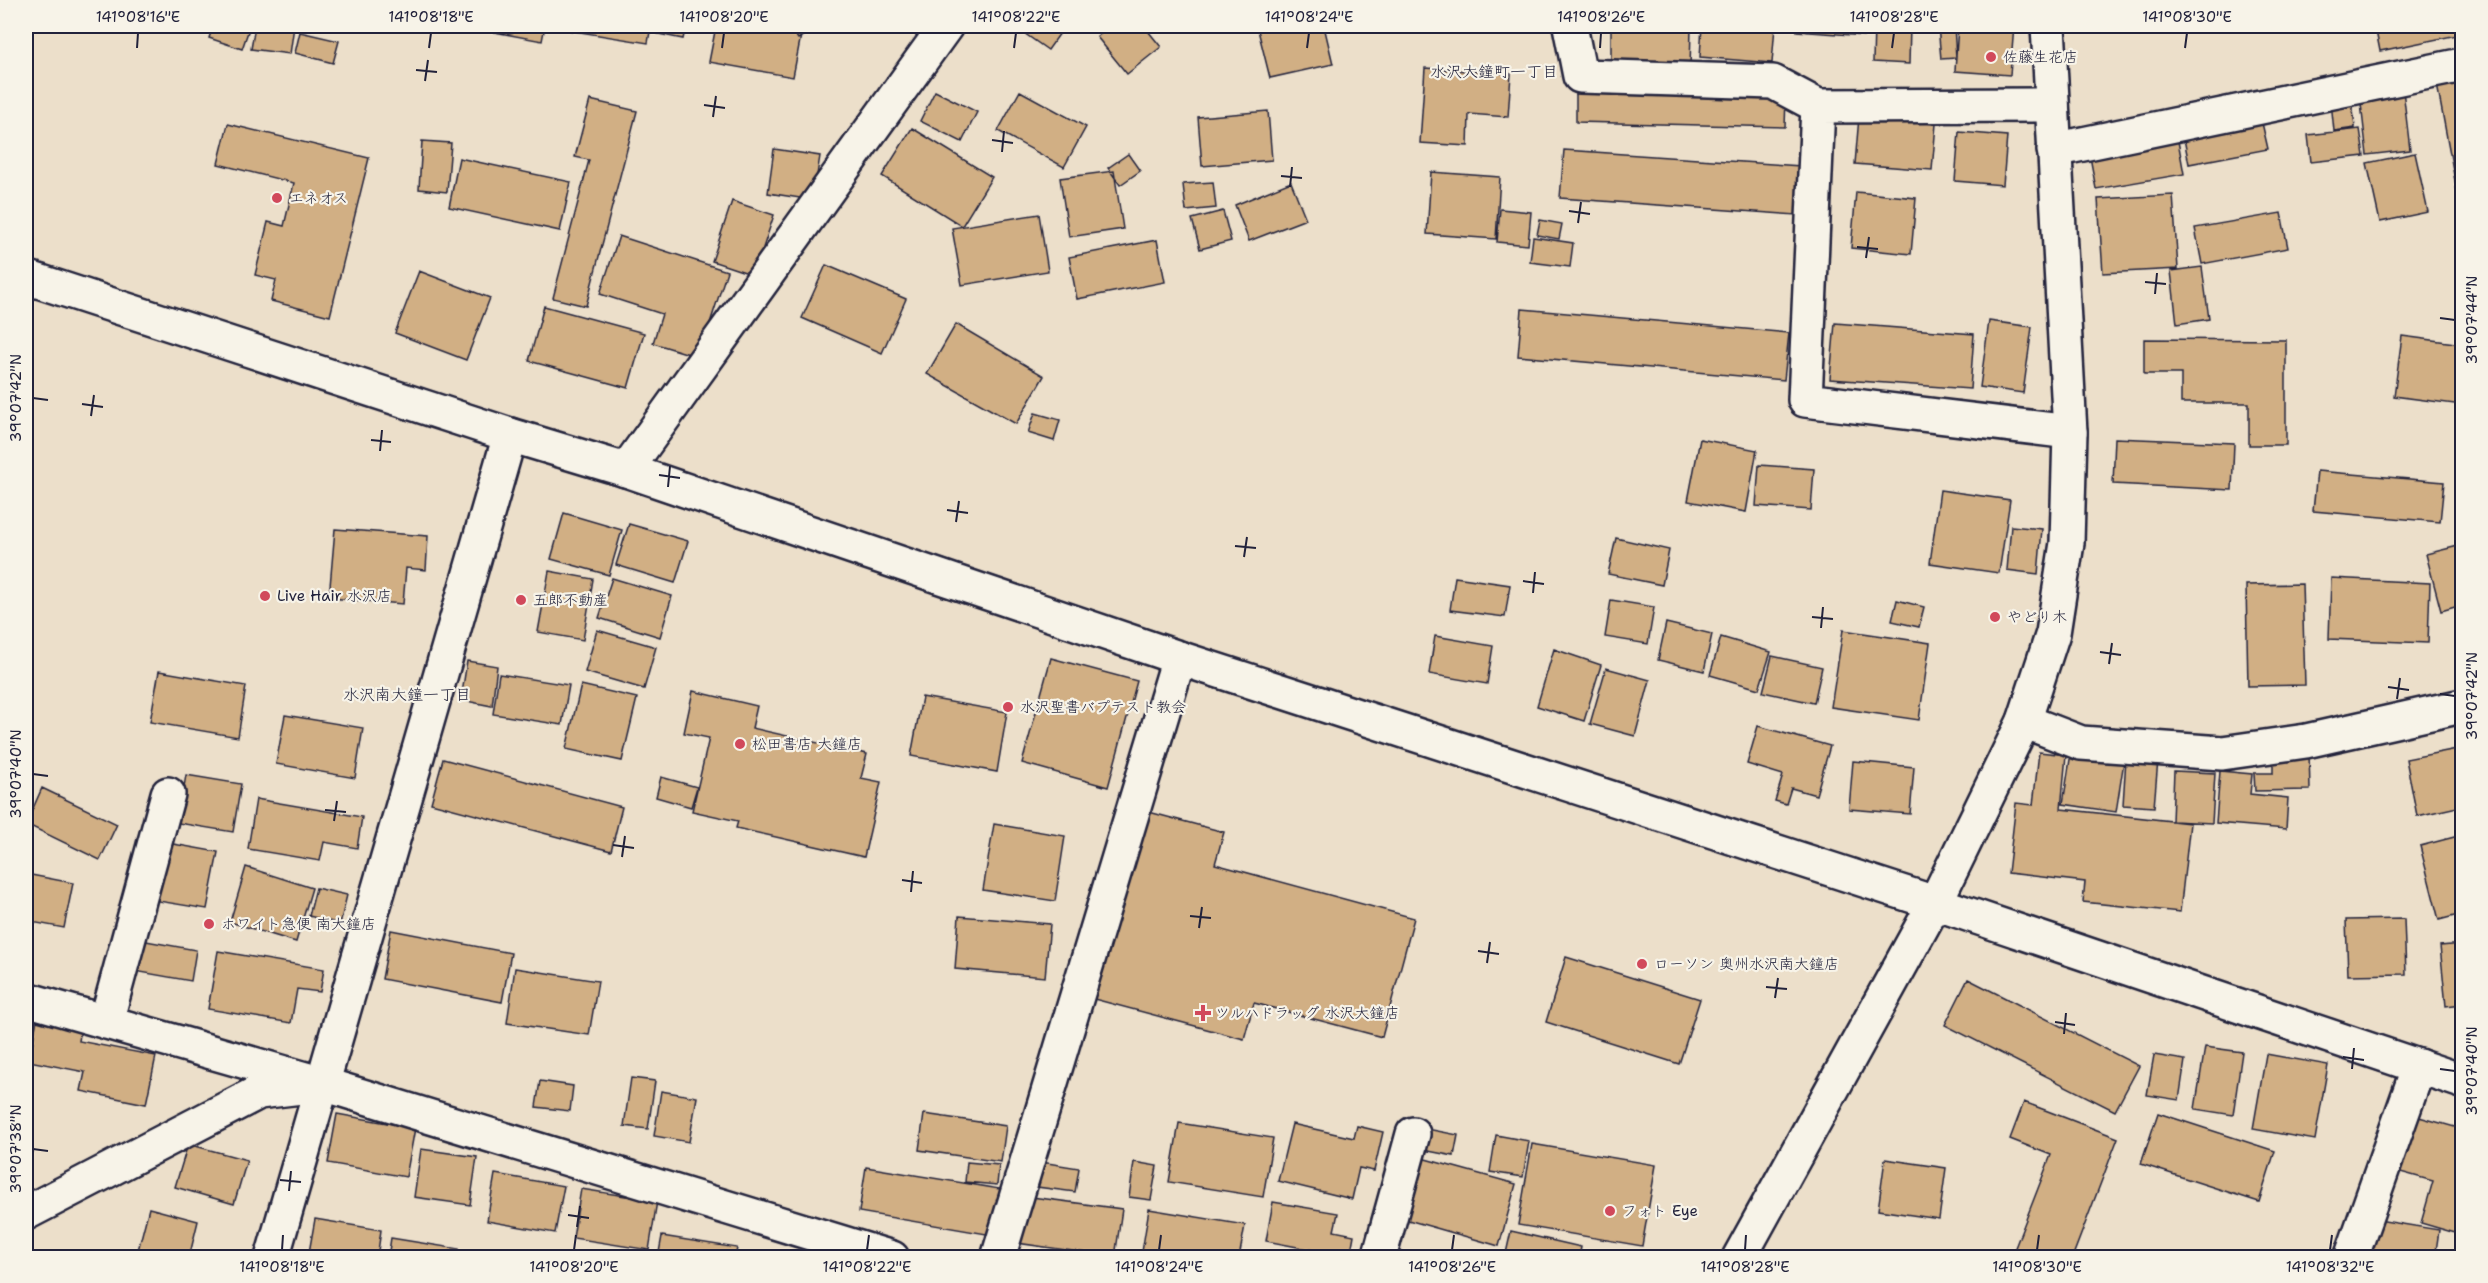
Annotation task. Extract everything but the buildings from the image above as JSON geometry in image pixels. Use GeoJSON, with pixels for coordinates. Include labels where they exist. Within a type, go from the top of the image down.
{"type":"FeatureCollection","features":[{"type":"Feature","properties":{"kind":"street"},"geometry":{"type":"LineString","coordinates":[[626,470],[946,26]]}},
{"type":"Feature","properties":{"kind":"street"},"geometry":{"type":"LineString","coordinates":[[1570,26],[1580,76],[1773,82],[1818,106],[2052,105]]}},
{"type":"Feature","properties":{"kind":"street"},"geometry":{"type":"LineString","coordinates":[[1739,1257],[1935,903],[2024,721],[2053,633],[2067,543],[2070,432],[2048,26]]}},
{"type":"Feature","properties":{"kind":"street"},"geometry":{"type":"LineString","coordinates":[[2054,150],[2463,65]]}},
{"type":"Feature","properties":{"kind":"street"},"geometry":{"type":"LineString","coordinates":[[1818,106],[1805,400],[2070,432]]}},
{"type":"Feature","properties":{"kind":"street"},"geometry":{"type":"LineString","coordinates":[[26,277],[510,435],[626,470],[1179,658],[1935,903],[2463,1081]]}},
{"type":"Feature","properties":{"kind":"street"},"geometry":{"type":"LineString","coordinates":[[272,1257],[510,435]]}},
{"type":"Feature","properties":{"kind":"street"},"geometry":{"type":"LineString","coordinates":[[998,1257],[1179,658]]}},
{"type":"Feature","properties":{"kind":"street"},"geometry":{"type":"LineString","coordinates":[[2024,721],[2080,743],[2222,753],[2306,741],[2463,706]]}},
{"type":"Feature","properties":{"kind":"street"},"geometry":{"type":"LineString","coordinates":[[106,1022],[168,794]]}},
{"type":"Feature","properties":{"kind":"street"},"geometry":{"type":"LineString","coordinates":[[26,999],[323,1084],[892,1257]]}},
{"type":"Feature","properties":{"kind":"street"},"geometry":{"type":"LineString","coordinates":[[2351,1257],[2419,1066]]}},
{"type":"Feature","properties":{"kind":"street"},"geometry":{"type":"LineString","coordinates":[[26,1213],[259,1092],[323,1084]]}},
{"type":"Feature","properties":{"kind":"street"},"geometry":{"type":"LineString","coordinates":[[1379,1257],[1413,1134]]}},
{"type":"Feature","properties":{"kind":"place","name":"佐藤生花店"},"geometry":{"type":"Point","coordinates":[1991,57]}},
{"type":"Feature","properties":{"kind":"place","name":"エネオス"},"geometry":{"type":"Point","coordinates":[277,198]}},
{"type":"Feature","properties":{"kind":"place","name":"Live Hair 水沢店"},"geometry":{"type":"Point","coordinates":[265,596]}},
{"type":"Feature","properties":{"kind":"place","name":"五郎不動産"},"geometry":{"type":"Point","coordinates":[521,600]}},
{"type":"Feature","properties":{"kind":"place","name":"やどり木"},"geometry":{"type":"Point","coordinates":[1995,617]}},
{"type":"Feature","properties":{"kind":"place","name":"水沢聖書バプテスト教会"},"geometry":{"type":"Point","coordinates":[1008,707]}},
{"type":"Feature","properties":{"kind":"place","name":"松田書店 大鐘店"},"geometry":{"type":"Point","coordinates":[740,744]}},
{"type":"Feature","properties":{"kind":"place","name":"ホワイト急便 南大鐘店"},"geometry":{"type":"Point","coordinates":[209,924]}},
{"type":"Feature","properties":{"kind":"place","name":"ローソン 奥州水沢南大鐘店"},"geometry":{"type":"Point","coordinates":[1642,964]}},
{"type":"Feature","properties":{"kind":"place","name":"ツルハドラッグ 水沢大鐘店"},"geometry":{"type":"Point","coordinates":[1203,1013]}},
{"type":"Feature","properties":{"kind":"place","name":"フォト Eye"},"geometry":{"type":"Point","coordinates":[1610,1211]}},
{"type":"Feature","properties":{"kind":"district","name":"水沢大鐘町一丁目"},"geometry":{"type":"Point","coordinates":[1494,71]}},
{"type":"Feature","properties":{"kind":"district","name":"水沢南大鐘一丁目"},"geometry":{"type":"Point","coordinates":[407,694]}}]}
